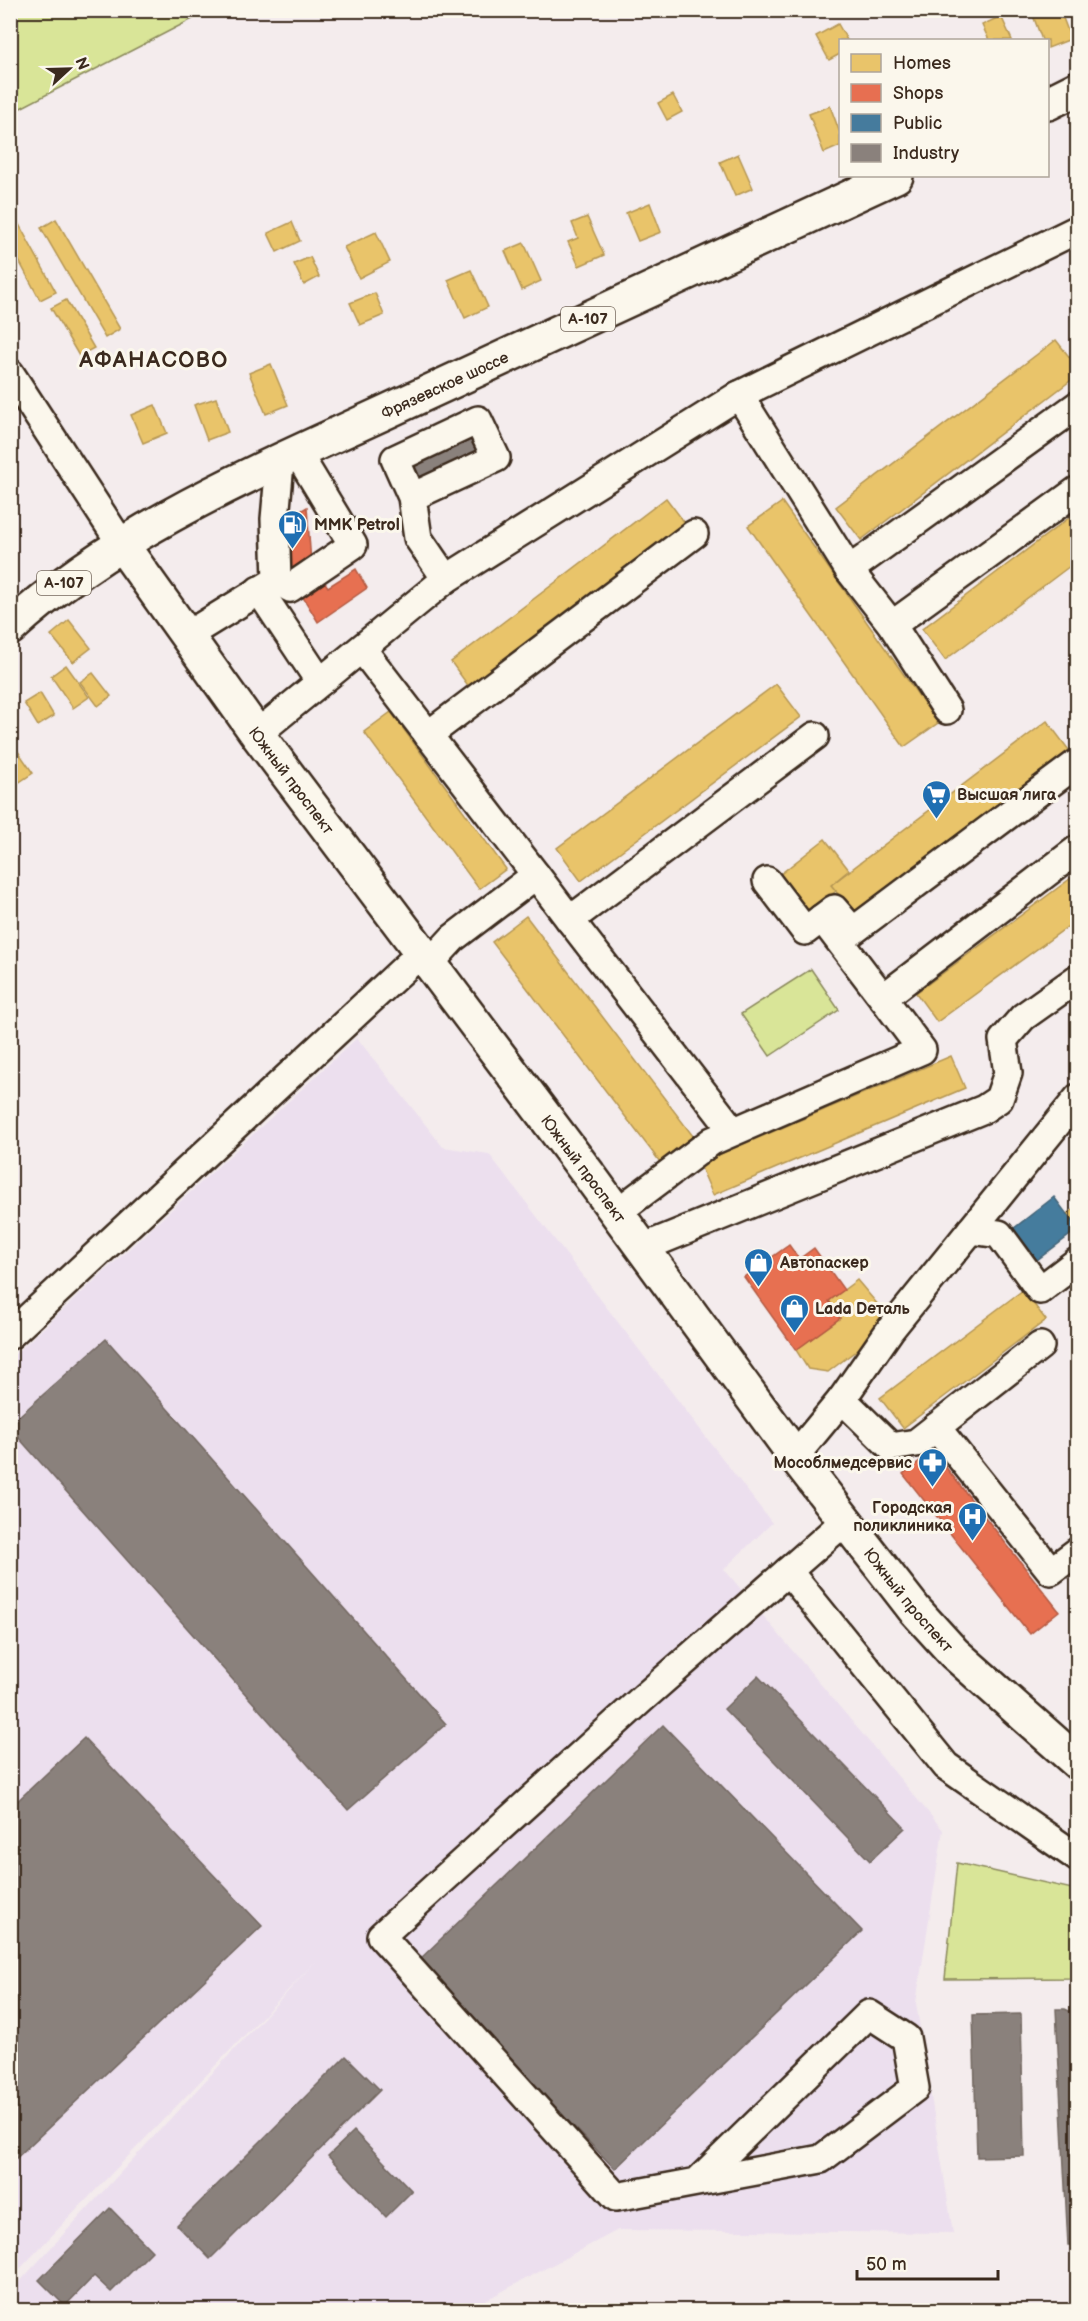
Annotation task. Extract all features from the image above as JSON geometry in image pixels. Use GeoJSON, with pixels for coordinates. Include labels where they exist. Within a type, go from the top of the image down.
{"type":"FeatureCollection","features":[{"type":"Feature","properties":{"kind":"main road"},"geometry":{"type":"LineString","coordinates":[[1049,102],[1077,88]]}},
{"type":"Feature","properties":{"kind":"main road","name":"Фрязевское шоссе"},"geometry":{"type":"LineString","coordinates":[[10,628],[58,587],[122,545],[180,511],[289,458],[894,177]]}},
{"type":"Feature","properties":{"kind":"main road","name":"Южный проспект"},"geometry":{"type":"LineString","coordinates":[[122,545],[257,734],[845,1521],[914,1609],[954,1653],[1077,1764]]}},
{"type":"Feature","properties":{"kind":"street"},"geometry":{"type":"LineString","coordinates":[[257,734],[446,579],[739,395],[1077,229]]}},
{"type":"Feature","properties":{"kind":"street"},"geometry":{"type":"LineString","coordinates":[[10,373],[122,545]]}},
{"type":"Feature","properties":{"kind":"street"},"geometry":{"type":"LineString","coordinates":[[739,395],[849,570],[892,625],[947,710]]}},
{"type":"Feature","properties":{"kind":"street"},"geometry":{"type":"LineString","coordinates":[[849,570],[1077,405]]}},
{"type":"Feature","properties":{"kind":"street"},"geometry":{"type":"LineString","coordinates":[[186,636],[268,585],[290,588],[353,545],[289,458]]}},
{"type":"Feature","properties":{"kind":"street"},"geometry":{"type":"LineString","coordinates":[[289,458],[275,519],[268,585],[320,682]]}},
{"type":"Feature","properties":{"kind":"street"},"geometry":{"type":"LineString","coordinates":[[892,625],[1077,490]]}},
{"type":"Feature","properties":{"kind":"street"},"geometry":{"type":"LineString","coordinates":[[412,497],[418,538],[446,579]]}},
{"type":"Feature","properties":{"kind":"street"},"geometry":{"type":"LineString","coordinates":[[428,735],[694,534]]}},
{"type":"Feature","properties":{"kind":"street"},"geometry":{"type":"LineString","coordinates":[[362,649],[733,1131]]}},
{"type":"Feature","properties":{"kind":"street"},"geometry":{"type":"LineString","coordinates":[[570,920],[815,736]]}},
{"type":"Feature","properties":{"kind":"street"},"geometry":{"type":"LineString","coordinates":[[767,882],[805,931],[834,909],[853,931],[1076,764],[1077,766]]}},
{"type":"Feature","properties":{"kind":"street"},"geometry":{"type":"LineString","coordinates":[[883,998],[1077,849]]}},
{"type":"Feature","properties":{"kind":"street"},"geometry":{"type":"LineString","coordinates":[[10,1335],[426,958],[536,875]]}},
{"type":"Feature","properties":{"kind":"street"},"geometry":{"type":"LineString","coordinates":[[616,1213],[712,1141],[922,1050],[822,918]]}},
{"type":"Feature","properties":{"kind":"street"},"geometry":{"type":"LineString","coordinates":[[642,1248],[984,1108],[999,1099],[1008,1073],[1003,1040],[1023,1017],[1077,978]]}},
{"type":"Feature","properties":{"kind":"street"},"geometry":{"type":"LineString","coordinates":[[795,1456],[842,1399],[890,1330],[1077,1098]]}},
{"type":"Feature","properties":{"kind":"street"},"geometry":{"type":"LineString","coordinates":[[971,1230],[999,1234],[1040,1290],[1077,1261]]}},
{"type":"Feature","properties":{"kind":"street"},"geometry":{"type":"LineString","coordinates":[[842,1399],[891,1447],[916,1443],[1040,1346]]}},
{"type":"Feature","properties":{"kind":"street"},"geometry":{"type":"LineString","coordinates":[[936,1426],[1051,1571],[1077,1551]]}},
{"type":"Feature","properties":{"kind":"street"},"geometry":{"type":"LineString","coordinates":[[698,2181],[869,2014],[906,2038],[915,2088],[821,2159],[616,2197],[381,1936],[845,1521]]}},
{"type":"Feature","properties":{"kind":"street"},"geometry":{"type":"LineString","coordinates":[[788,1571],[946,1766],[1077,1858]]}},
{"type":"Feature","properties":{"kind":"shaded area"},"geometry":{"type":"Polygon","coordinates":[[[357,1038],[443,1147],[489,1154],[772,1523],[724,1569],[943,1830],[916,2003],[953,2233],[618,2230],[467,2310],[11,2310],[11,2291],[317,1960],[11,2278],[11,1358],[357,1038]]]}},
{"type":"Feature","properties":{"kind":"green space"},"geometry":{"type":"Polygon","coordinates":[[[11,10],[208,10],[208,11],[11,113],[11,10]]]}},
{"type":"Feature","properties":{"kind":"green space"},"geometry":{"type":"Polygon","coordinates":[[[811,969],[839,1010],[770,1056],[741,1014],[811,969]]]}},
{"type":"Feature","properties":{"kind":"green space"},"geometry":{"type":"Polygon","coordinates":[[[957,1863],[1077,1890],[1077,1978],[945,1979],[957,1863]]]}},
{"type":"Feature","properties":{"kind":"building: Homes"},"geometry":{"type":"Polygon","coordinates":[[[1031,10],[1060,10],[1071,39],[1049,48],[1049,39],[1042,39],[1031,10]]]}},
{"type":"Feature","properties":{"kind":"building: Homes"},"geometry":{"type":"Polygon","coordinates":[[[1001,16],[1012,39],[989,39],[982,25],[1001,16]]]}},
{"type":"Feature","properties":{"kind":"building: Homes"},"geometry":{"type":"Polygon","coordinates":[[[838,24],[846,39],[839,39],[839,55],[829,60],[816,36],[838,24]]]}},
{"type":"Feature","properties":{"kind":"building: Homes"},"geometry":{"type":"Polygon","coordinates":[[[673,95],[682,112],[667,120],[658,103],[673,95]]]}},
{"type":"Feature","properties":{"kind":"building: Homes"},"geometry":{"type":"Polygon","coordinates":[[[830,106],[839,130],[839,146],[824,153],[809,114],[830,106]]]}},
{"type":"Feature","properties":{"kind":"building: Homes"},"geometry":{"type":"Polygon","coordinates":[[[738,154],[753,188],[735,196],[720,162],[738,154]]]}},
{"type":"Feature","properties":{"kind":"building: Homes"},"geometry":{"type":"Polygon","coordinates":[[[650,203],[661,232],[638,241],[626,213],[650,203]]]}},
{"type":"Feature","properties":{"kind":"building: Homes"},"geometry":{"type":"Polygon","coordinates":[[[10,208],[56,292],[40,300],[10,244],[10,208]]]}},
{"type":"Feature","properties":{"kind":"building: Homes"},"geometry":{"type":"Polygon","coordinates":[[[587,217],[604,255],[579,266],[568,242],[578,238],[572,223],[587,217]]]}},
{"type":"Feature","properties":{"kind":"building: Homes"},"geometry":{"type":"Polygon","coordinates":[[[56,219],[120,329],[105,338],[41,228],[56,219]]]}},
{"type":"Feature","properties":{"kind":"building: Homes"},"geometry":{"type":"Polygon","coordinates":[[[292,222],[300,241],[277,252],[268,233],[292,222]]]}},
{"type":"Feature","properties":{"kind":"building: Homes"},"geometry":{"type":"Polygon","coordinates":[[[376,232],[390,262],[359,278],[344,247],[376,232]]]}},
{"type":"Feature","properties":{"kind":"building: Homes"},"geometry":{"type":"Polygon","coordinates":[[[524,243],[541,281],[522,290],[505,251],[524,243]]]}},
{"type":"Feature","properties":{"kind":"building: Homes"},"geometry":{"type":"Polygon","coordinates":[[[310,257],[319,277],[304,285],[294,264],[310,257]]]}},
{"type":"Feature","properties":{"kind":"building: Homes"},"geometry":{"type":"Polygon","coordinates":[[[471,270],[488,307],[465,318],[448,280],[471,270]]]}},
{"type":"Feature","properties":{"kind":"building: Homes"},"geometry":{"type":"Polygon","coordinates":[[[375,293],[384,315],[360,325],[350,303],[375,293]]]}},
{"type":"Feature","properties":{"kind":"building: Homes"},"geometry":{"type":"Polygon","coordinates":[[[66,300],[94,348],[79,356],[51,308],[66,300]]]}},
{"type":"Feature","properties":{"kind":"building: Homes"},"geometry":{"type":"Polygon","coordinates":[[[1056,340],[1078,368],[1078,375],[861,540],[836,507],[1056,340]]]}},
{"type":"Feature","properties":{"kind":"building: Homes"},"geometry":{"type":"Polygon","coordinates":[[[271,364],[288,405],[266,414],[249,373],[271,364]]]}},
{"type":"Feature","properties":{"kind":"building: Homes"},"geometry":{"type":"Polygon","coordinates":[[[216,398],[228,432],[207,440],[194,405],[216,398]]]}},
{"type":"Feature","properties":{"kind":"building: Homes"},"geometry":{"type":"Polygon","coordinates":[[[155,405],[167,433],[143,443],[131,415],[155,405]]]}},
{"type":"Feature","properties":{"kind":"building: Homes"},"geometry":{"type":"Polygon","coordinates":[[[666,498],[688,527],[472,691],[451,662],[666,498]]]}},
{"type":"Feature","properties":{"kind":"building: Homes"},"geometry":{"type":"Polygon","coordinates":[[[782,502],[938,723],[904,747],[748,526],[782,502]]]}},
{"type":"Feature","properties":{"kind":"building: Homes"},"geometry":{"type":"Polygon","coordinates":[[[1078,511],[1078,560],[945,660],[922,629],[1078,511]]]}},
{"type":"Feature","properties":{"kind":"building: Homes"},"geometry":{"type":"Polygon","coordinates":[[[69,620],[91,648],[73,662],[51,635],[69,620]]]}},
{"type":"Feature","properties":{"kind":"building: Homes"},"geometry":{"type":"Polygon","coordinates":[[[66,665],[89,697],[73,708],[51,676],[66,665]]]}},
{"type":"Feature","properties":{"kind":"building: Homes"},"geometry":{"type":"Polygon","coordinates":[[[93,673],[111,696],[98,706],[80,682],[93,673]]]}},
{"type":"Feature","properties":{"kind":"building: Homes"},"geometry":{"type":"Polygon","coordinates":[[[776,684],[801,717],[581,881],[557,848],[776,684]]]}},
{"type":"Feature","properties":{"kind":"building: Homes"},"geometry":{"type":"Polygon","coordinates":[[[40,693],[54,716],[38,726],[24,703],[40,693]]]}},
{"type":"Feature","properties":{"kind":"building: Homes"},"geometry":{"type":"Polygon","coordinates":[[[391,712],[506,869],[479,889],[364,732],[391,712]]]}},
{"type":"Feature","properties":{"kind":"building: Homes"},"geometry":{"type":"Polygon","coordinates":[[[1047,721],[1069,750],[853,914],[831,885],[1047,721]]]}},
{"type":"Feature","properties":{"kind":"building: Homes"},"geometry":{"type":"Polygon","coordinates":[[[10,740],[33,773],[12,787],[10,784],[10,740]]]}},
{"type":"Feature","properties":{"kind":"building: Homes"},"geometry":{"type":"Polygon","coordinates":[[[825,839],[849,870],[831,885],[836,891],[807,913],[778,876],[825,839]]]}},
{"type":"Feature","properties":{"kind":"building: Homes"},"geometry":{"type":"Polygon","coordinates":[[[1078,873],[1078,919],[937,1022],[916,993],[1078,873]]]}},
{"type":"Feature","properties":{"kind":"building: Homes"},"geometry":{"type":"Polygon","coordinates":[[[526,916],[693,1136],[660,1162],[492,942],[526,916]]]}},
{"type":"Feature","properties":{"kind":"building: Homes"},"geometry":{"type":"Polygon","coordinates":[[[951,1056],[965,1088],[713,1195],[699,1163],[951,1056]]]}},
{"type":"Feature","properties":{"kind":"building: Homes"},"geometry":{"type":"Polygon","coordinates":[[[1078,1206],[1078,1228],[1067,1214],[1078,1206]]]}},
{"type":"Feature","properties":{"kind":"building: Homes"},"geometry":{"type":"Polygon","coordinates":[[[857,1280],[885,1313],[866,1343],[828,1372],[808,1369],[796,1350],[840,1318],[829,1301],[857,1280]]]}},
{"type":"Feature","properties":{"kind":"building: Homes"},"geometry":{"type":"Polygon","coordinates":[[[1023,1290],[1046,1320],[903,1428],[880,1398],[1023,1290]]]}},
{"type":"Feature","properties":{"kind":"building: Shops"},"geometry":{"type":"Polygon","coordinates":[[[307,507],[311,563],[328,587],[356,569],[367,588],[318,622],[264,533],[307,507]]]}},
{"type":"Feature","properties":{"kind":"building: Shops"},"geometry":{"type":"Polygon","coordinates":[[[789,1245],[799,1259],[814,1248],[844,1290],[829,1301],[840,1318],[796,1350],[744,1277],[789,1245]]]}},
{"type":"Feature","properties":{"kind":"building: Shops"},"geometry":{"type":"Polygon","coordinates":[[[933,1451],[1059,1611],[1030,1634],[903,1474],[933,1451]]]}},
{"type":"Feature","properties":{"kind":"building: Public"},"geometry":{"type":"Polygon","coordinates":[[[1054,1197],[1078,1229],[1037,1260],[1013,1229],[1054,1197]]]}},
{"type":"Feature","properties":{"kind":"building: Industry"},"geometry":{"type":"Polygon","coordinates":[[[468,434],[479,458],[417,485],[406,461],[468,434]]]}},
{"type":"Feature","properties":{"kind":"building: Industry"},"geometry":{"type":"Polygon","coordinates":[[[106,1339],[446,1724],[348,1810],[10,1428],[10,1424],[106,1339]]]}},
{"type":"Feature","properties":{"kind":"building: Industry"},"geometry":{"type":"Polygon","coordinates":[[[758,1676],[905,1828],[870,1861],[724,1709],[758,1676]]]}},
{"type":"Feature","properties":{"kind":"building: Industry"},"geometry":{"type":"Polygon","coordinates":[[[663,1725],[862,1931],[615,2169],[416,1963],[663,1725]]]}},
{"type":"Feature","properties":{"kind":"building: Industry"},"geometry":{"type":"Polygon","coordinates":[[[84,1738],[262,1926],[10,2164],[10,1808],[84,1738]]]}},
{"type":"Feature","properties":{"kind":"building: Industry"},"geometry":{"type":"Polygon","coordinates":[[[1056,2009],[1065,2009],[1078,2015],[1078,2245],[1068,2245],[1056,2009]]]}},
{"type":"Feature","properties":{"kind":"building: Industry"},"geometry":{"type":"Polygon","coordinates":[[[1021,2014],[1024,2156],[977,2157],[973,2015],[1021,2014]]]}},
{"type":"Feature","properties":{"kind":"building: Industry"},"geometry":{"type":"Polygon","coordinates":[[[346,2056],[380,2090],[210,2259],[177,2225],[346,2056]]]}},
{"type":"Feature","properties":{"kind":"building: Industry"},"geometry":{"type":"Polygon","coordinates":[[[354,2131],[412,2191],[386,2217],[328,2156],[354,2131]]]}},
{"type":"Feature","properties":{"kind":"building: Industry"},"geometry":{"type":"Polygon","coordinates":[[[110,2208],[152,2251],[111,2292],[94,2276],[65,2306],[39,2280],[110,2208]]]}},
{"type":"Feature","properties":{"kind":"place","name":"MMK Petrol"},"geometry":{"type":"Point","coordinates":[293,550]}},
{"type":"Feature","properties":{"kind":"place","name":"Высшая лига"},"geometry":{"type":"Point","coordinates":[936,820]}},
{"type":"Feature","properties":{"kind":"place","name":"Автопаскер"},"geometry":{"type":"Point","coordinates":[759,1288]}},
{"type":"Feature","properties":{"kind":"place","name":"Lada Dеталь"},"geometry":{"type":"Point","coordinates":[794,1334]}},
{"type":"Feature","properties":{"kind":"place","name":"Мособлмедсервис"},"geometry":{"type":"Point","coordinates":[933,1488]}},
{"type":"Feature","properties":{"kind":"place","name":"Городская поликлиника"},"geometry":{"type":"Point","coordinates":[973,1542]}},
{"type":"Feature","properties":{"kind":"district","name":"АФАНАСОВО"},"geometry":{"type":"Point","coordinates":[154,359]}}]}
